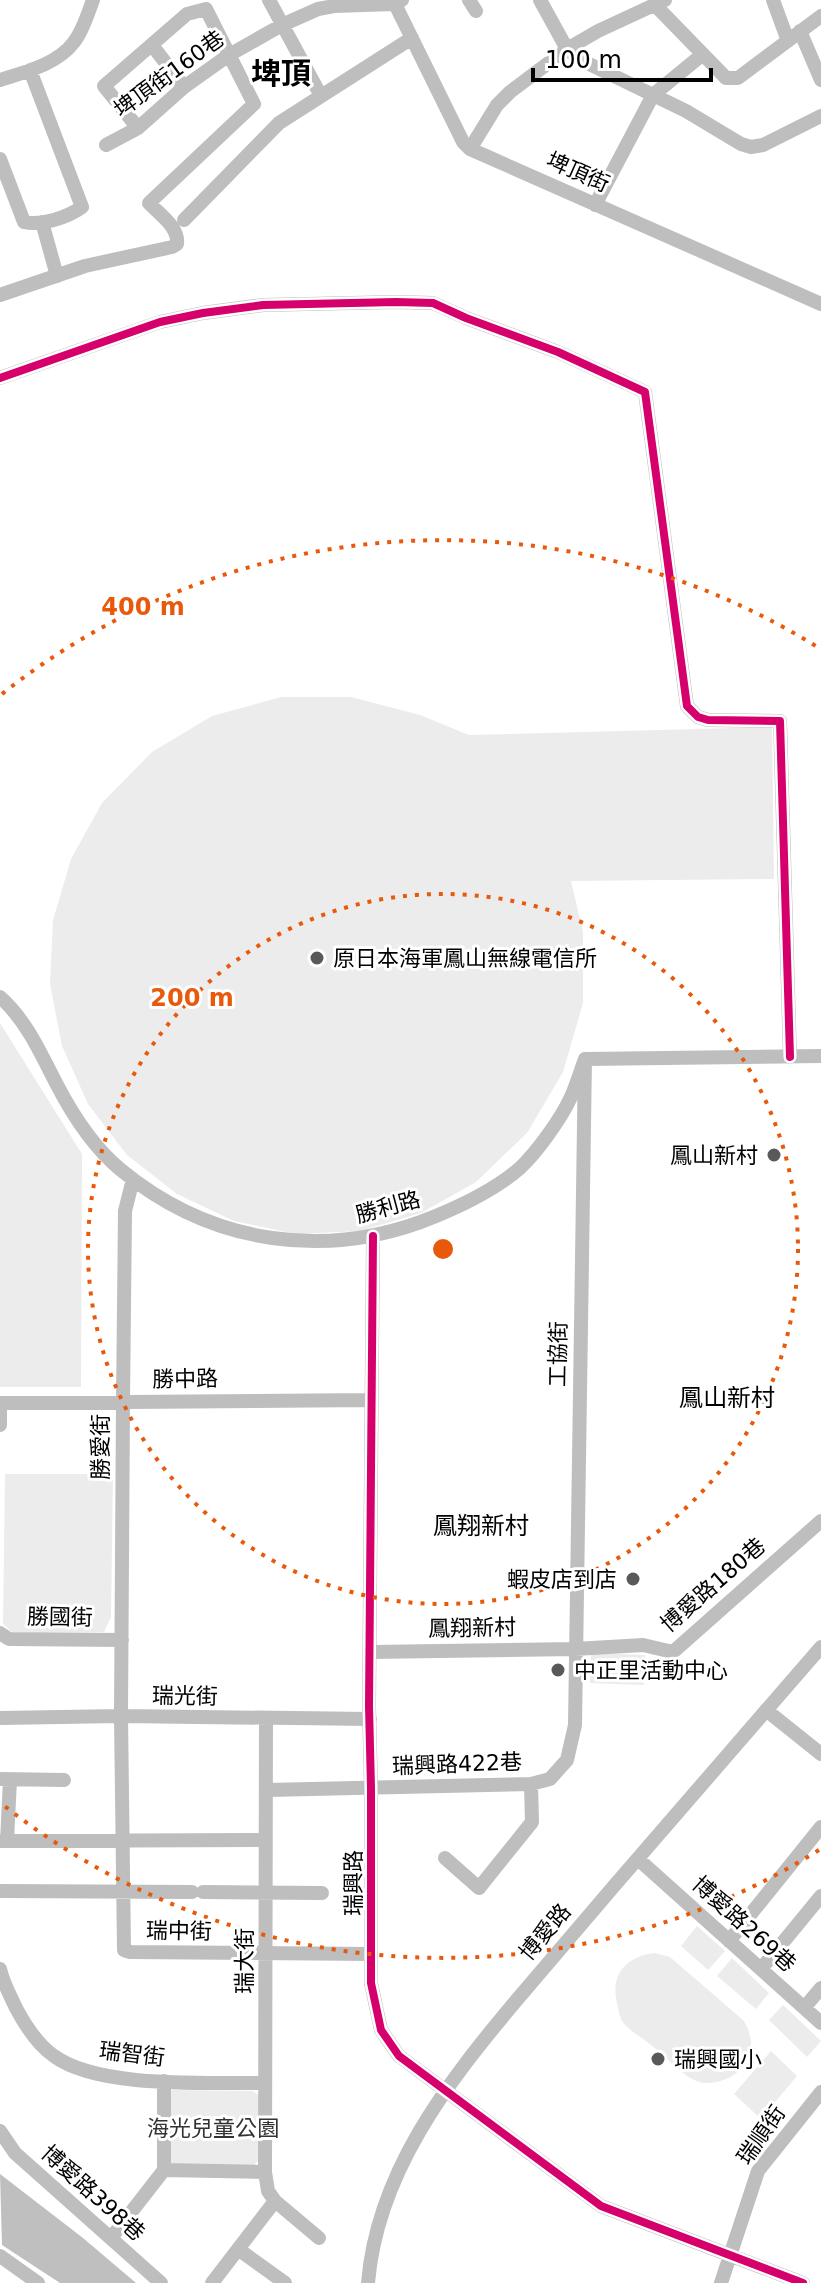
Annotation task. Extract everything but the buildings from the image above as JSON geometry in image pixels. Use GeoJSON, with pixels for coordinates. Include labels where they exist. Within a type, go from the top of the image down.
{"type":"FeatureCollection","features":[{"type":"Feature","properties":{"kind":"street"},"geometry":{"type":"LineString","coordinates":[[0,80],[58,56],[75,41],[93,0]]}},
{"type":"Feature","properties":{"kind":"street"},"geometry":{"type":"LineString","coordinates":[[269,0],[321,96]]}},
{"type":"Feature","properties":{"kind":"street"},"geometry":{"type":"LineString","coordinates":[[542,0],[572,45],[593,67],[686,111],[741,144],[751,147],[763,145],[821,116]]}},
{"type":"Feature","properties":{"kind":"street"},"geometry":{"type":"LineString","coordinates":[[773,0],[821,80]]}},
{"type":"Feature","properties":{"kind":"street"},"geometry":{"type":"LineString","coordinates":[[397,1],[463,142],[470,149],[497,105],[510,92],[572,45],[660,2],[703,54],[726,78],[731,79],[738,78],[821,16]]}},
{"type":"Feature","properties":{"kind":"street","name":"埤頂街160巷"},"geometry":{"type":"LineString","coordinates":[[106,145],[138,128],[184,87],[229,55],[282,25],[318,9],[397,1]]}},
{"type":"Feature","properties":{"kind":"street"},"geometry":{"type":"LineString","coordinates":[[0,295],[85,266],[177,244],[176,230],[149,203],[254,104],[206,9],[185,7],[152,45],[104,86],[138,128]]}},
{"type":"Feature","properties":{"kind":"street"},"geometry":{"type":"LineString","coordinates":[[184,220],[279,123],[412,38]]}},
{"type":"Feature","properties":{"kind":"street"},"geometry":{"type":"LineString","coordinates":[[152,45],[184,87]]}},
{"type":"Feature","properties":{"kind":"street"},"geometry":{"type":"LineString","coordinates":[[595,205],[653,95],[703,54]]}},
{"type":"Feature","properties":{"kind":"street"},"geometry":{"type":"LineString","coordinates":[[0,159],[5,188],[24,222],[36,224],[82,207],[30,70]]}},
{"type":"Feature","properties":{"kind":"street","name":"埤頂街"},"geometry":{"type":"LineString","coordinates":[[470,149],[821,304]]}},
{"type":"Feature","properties":{"kind":"street"},"geometry":{"type":"LineString","coordinates":[[42,222],[57,276]]}},
{"type":"Feature","properties":{"kind":"street"},"geometry":{"type":"LineString","coordinates":[[0,378],[160,322],[203,313],[263,305],[396,302],[433,303],[558,352],[645,392],[687,706],[698,717],[708,720],[780,721],[790,1057]]}},
{"type":"Feature","properties":{"kind":"street","name":"勝利路"},"geometry":{"type":"LineString","coordinates":[[0,997],[23,1021],[71,1111],[119,1169],[183,1210],[212,1223],[281,1241],[348,1240],[413,1226],[457,1207],[498,1184],[521,1167],[544,1140],[568,1103],[585,1059]]}},
{"type":"Feature","properties":{"kind":"street"},"geometry":{"type":"LineString","coordinates":[[585,1059],[821,1056]]}},
{"type":"Feature","properties":{"kind":"street","name":"工協街"},"geometry":{"type":"LineString","coordinates":[[575,1649],[585,1059]]}},
{"type":"Feature","properties":{"kind":"street","name":"勝愛街"},"geometry":{"type":"LineString","coordinates":[[121,1716],[125,1211],[133,1179]]}},
{"type":"Feature","properties":{"kind":"street","name":"瑞興路"},"geometry":{"type":"LineString","coordinates":[[373,1236],[370,1400],[371,1983],[381,2030],[399,2056],[601,2206],[803,2283]]}},
{"type":"Feature","properties":{"kind":"street","name":"勝中路"},"geometry":{"type":"LineString","coordinates":[[0,1403],[370,1400]]}},
{"type":"Feature","properties":{"kind":"street"},"geometry":{"type":"LineString","coordinates":[[0,1403],[0,1425]]}},
{"type":"Feature","properties":{"kind":"street","name":"博愛路180巷"},"geometry":{"type":"LineString","coordinates":[[575,1649],[643,1645],[673,1652],[821,1521]]}},
{"type":"Feature","properties":{"kind":"street","name":"勝國街"},"geometry":{"type":"LineString","coordinates":[[0,1633],[9,1639],[122,1640]]}},
{"type":"Feature","properties":{"kind":"street","name":"博愛路"},"geometry":{"type":"LineString","coordinates":[[368,2283],[370,2259],[382,2211],[398,2170],[446,2089],[481,2043],[821,1647]]}},
{"type":"Feature","properties":{"kind":"street","name":"鳳翔新村"},"geometry":{"type":"LineString","coordinates":[[370,1652],[575,1649]]}},
{"type":"Feature","properties":{"kind":"street","name":"瑞興路422巷"},"geometry":{"type":"LineString","coordinates":[[267,1790],[531,1784],[550,1779],[567,1760],[575,1725],[575,1649]]}},
{"type":"Feature","properties":{"kind":"street"},"geometry":{"type":"LineString","coordinates":[[766,1710],[821,1754]]}},
{"type":"Feature","properties":{"kind":"street","name":"瑞中街"},"geometry":{"type":"LineString","coordinates":[[121,1716],[124,1950],[371,1954]]}},
{"type":"Feature","properties":{"kind":"street","name":"瑞光街"},"geometry":{"type":"LineString","coordinates":[[0,1718],[370,1719]]}},
{"type":"Feature","properties":{"kind":"street","name":"瑞大街"},"geometry":{"type":"LineString","coordinates":[[266,1719],[265,2172],[268,2191],[275,2201]]}},
{"type":"Feature","properties":{"kind":"street"},"geometry":{"type":"LineString","coordinates":[[64,1780],[5,1780],[4,1841],[266,1840]]}},
{"type":"Feature","properties":{"kind":"street"},"geometry":{"type":"LineString","coordinates":[[445,1858],[479,1888],[532,1822],[531,1784]]}},
{"type":"Feature","properties":{"kind":"street"},"geometry":{"type":"LineString","coordinates":[[729,1941],[821,1827]]}},
{"type":"Feature","properties":{"kind":"street","name":"博愛路269巷"},"geometry":{"type":"LineString","coordinates":[[638,1859],[821,2023]]}},
{"type":"Feature","properties":{"kind":"street"},"geometry":{"type":"LineString","coordinates":[[0,1891],[322,1893]]}},
{"type":"Feature","properties":{"kind":"street"},"geometry":{"type":"LineString","coordinates":[[761,1969],[821,1896]]}},
{"type":"Feature","properties":{"kind":"street","name":"瑞智街"},"geometry":{"type":"LineString","coordinates":[[0,1969],[25,2026],[54,2056],[89,2072],[144,2081],[265,2083]]}},
{"type":"Feature","properties":{"kind":"street"},"geometry":{"type":"LineString","coordinates":[[804,2008],[821,1988]]}},
{"type":"Feature","properties":{"kind":"street"},"geometry":{"type":"LineString","coordinates":[[111,2238],[164,2170],[164,2081]]}},
{"type":"Feature","properties":{"kind":"street","name":"瑞順街"},"geometry":{"type":"LineString","coordinates":[[721,2283],[758,2171],[821,2092]]}},
{"type":"Feature","properties":{"kind":"street","name":"博愛路398巷"},"geometry":{"type":"LineString","coordinates":[[0,2131],[15,2153],[161,2283]]}},
{"type":"Feature","properties":{"kind":"street"},"geometry":{"type":"LineString","coordinates":[[164,2170],[265,2172]]}},
{"type":"Feature","properties":{"kind":"street"},"geometry":{"type":"LineString","coordinates":[[212,2283],[275,2201],[319,2238]]}},
{"type":"Feature","properties":{"kind":"street"},"geometry":{"type":"LineString","coordinates":[[238,2249],[285,2283]]}},
{"type":"Feature","properties":{"kind":"street"},"geometry":{"type":"LineString","coordinates":[[0,2256],[38,2283]]}},
{"type":"Feature","properties":{"kind":"green space","name":"原日本海軍鳳山無線電信所"},"geometry":{"type":"Polygon","coordinates":[[[281,697],[351,697],[420,715],[469,735],[772,727],[774,879],[571,881],[583,932],[583,1003],[563,1072],[527,1133],[476,1182],[421,1213],[360,1231],[296,1234],[234,1221],[177,1194],[127,1155],[88,1104],[62,1046],[50,984],[53,920],[71,859],[102,803],[152,752],[212,716],[281,697]]]}},
{"type":"Feature","properties":{"kind":"green space"},"geometry":{"type":"Polygon","coordinates":[[[0,1023],[82,1154],[81,1387],[0,1387],[0,1023]]]}},
{"type":"Feature","properties":{"kind":"green space"},"geometry":{"type":"Polygon","coordinates":[[[5,1474],[113,1474],[111,1617],[104,1632],[12,1632],[3,1624],[5,1474]]]}},
{"type":"Feature","properties":{"kind":"green space"},"geometry":{"type":"Polygon","coordinates":[[[591,1653],[645,1655],[644,1685],[590,1683],[591,1653]]]}},
{"type":"Feature","properties":{"kind":"green space"},"geometry":{"type":"Polygon","coordinates":[[[697,1926],[725,1951],[708,1970],[681,1946],[697,1926]]]}},
{"type":"Feature","properties":{"kind":"green space"},"geometry":{"type":"Polygon","coordinates":[[[655,1953],[670,1957],[743,2020],[750,2034],[750,2050],[743,2066],[732,2076],[708,2083],[694,2080],[622,2021],[615,1993],[618,1976],[636,1958],[655,1953]]]}},
{"type":"Feature","properties":{"kind":"green space"},"geometry":{"type":"Polygon","coordinates":[[[732,1958],[769,1993],[756,2009],[717,1976],[732,1958]]]}},
{"type":"Feature","properties":{"kind":"green space"},"geometry":{"type":"Polygon","coordinates":[[[783,2005],[821,2041],[807,2057],[769,2020],[783,2005]]]}},
{"type":"Feature","properties":{"kind":"green space"},"geometry":{"type":"Polygon","coordinates":[[[771,2051],[797,2076],[761,2119],[734,2094],[771,2051]]]}},
{"type":"Feature","properties":{"kind":"green space","name":"海光兒童公園"},"geometry":{"type":"Polygon","coordinates":[[[172,2090],[253,2091],[260,2096],[259,2160],[252,2167],[172,2165],[167,2158],[167,2099],[172,2090]]]}},
{"type":"Feature","properties":{"kind":"shaded area"},"geometry":{"type":"Polygon","coordinates":[[[0,2174],[136,2283],[60,2283],[2,2245],[0,2174]]]}},
{"type":"Feature","properties":{"kind":"cycle path"},"geometry":{"type":"LineString","coordinates":[[0,378],[160,322],[203,313],[263,305],[396,302],[433,303],[558,352],[645,392],[687,706],[698,717],[708,720],[780,721],[790,1057]]}},
{"type":"Feature","properties":{"kind":"cycle path"},"geometry":{"type":"LineString","coordinates":[[373,1236],[369,1706],[371,1983],[381,2030],[399,2056],[601,2206],[803,2283]]}},
{"type":"Feature","properties":{"kind":"place","name":"原日本海軍鳳山無線電信所"},"geometry":{"type":"Point","coordinates":[317,958]}},
{"type":"Feature","properties":{"kind":"place","name":"鳳山新村"},"geometry":{"type":"Point","coordinates":[774,1155]}},
{"type":"Feature","properties":{"kind":"place","name":"蝦皮店到店"},"geometry":{"type":"Point","coordinates":[633,1579]}},
{"type":"Feature","properties":{"kind":"place","name":"中正里活動中心"},"geometry":{"type":"Point","coordinates":[558,1670]}},
{"type":"Feature","properties":{"kind":"place","name":"瑞興國小"},"geometry":{"type":"Point","coordinates":[658,2059]}},
{"type":"Feature","properties":{"kind":"district","name":"埤頂"},"geometry":{"type":"Point","coordinates":[281,73]}},
{"type":"Feature","properties":{"kind":"district","name":"鳳山新村"},"geometry":{"type":"Point","coordinates":[727,1398]}},
{"type":"Feature","properties":{"kind":"district","name":"鳳翔新村"},"geometry":{"type":"Point","coordinates":[481,1526]}}]}
